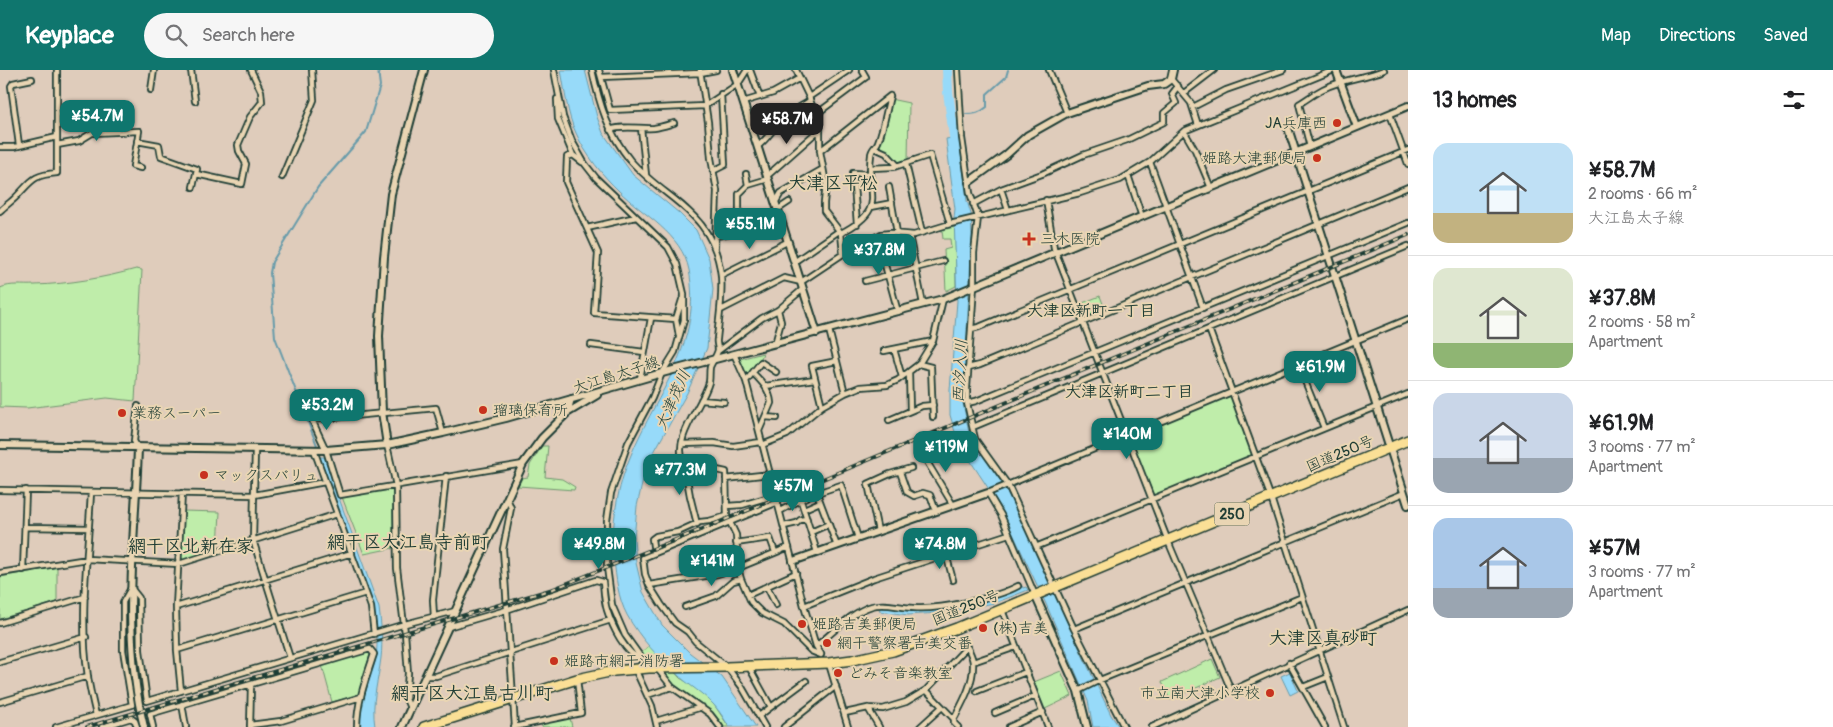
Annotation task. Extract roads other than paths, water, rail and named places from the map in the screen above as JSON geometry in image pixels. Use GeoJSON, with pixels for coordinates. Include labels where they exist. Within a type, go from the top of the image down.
{"type":"FeatureCollection","features":[{"type":"Feature","properties":{"kind":"highway","name":"国道250号"},"geometry":{"type":"LineString","coordinates":[[424,727],[577,679],[614,671],[650,666],[727,667],[829,663],[893,651],[956,628],[1408,440]]}},
{"type":"Feature","properties":{"kind":"street"},"geometry":{"type":"LineString","coordinates":[[0,211],[31,180],[44,174],[56,173],[57,70]]}},
{"type":"Feature","properties":{"kind":"street"},"geometry":{"type":"LineString","coordinates":[[151,90],[154,70]]}},
{"type":"Feature","properties":{"kind":"street"},"geometry":{"type":"LineString","coordinates":[[191,70],[195,102]]}},
{"type":"Feature","properties":{"kind":"street"},"geometry":{"type":"LineString","coordinates":[[196,174],[242,184],[246,164],[238,145],[250,117],[262,102],[261,91],[251,70]]}},
{"type":"Feature","properties":{"kind":"street"},"geometry":{"type":"LineString","coordinates":[[282,176],[314,100],[312,70]]}},
{"type":"Feature","properties":{"kind":"street"},"geometry":{"type":"LineString","coordinates":[[410,708],[406,699],[408,673],[405,624],[397,568],[396,486],[382,412],[379,336],[384,257],[391,194],[424,70]]}},
{"type":"Feature","properties":{"kind":"street"},"geometry":{"type":"LineString","coordinates":[[554,70],[563,117],[572,141],[585,164],[596,178],[668,247],[677,264],[684,294],[684,320],[675,352],[628,443],[611,493],[607,520],[607,567],[612,605],[625,635],[650,666],[672,687],[702,707],[720,727]]}},
{"type":"Feature","properties":{"kind":"street"},"geometry":{"type":"LineString","coordinates":[[592,70],[598,100],[610,130],[629,158],[655,185],[692,213],[705,229],[715,248],[721,275],[721,310],[716,341],[718,352]]}},
{"type":"Feature","properties":{"kind":"street"},"geometry":{"type":"LineString","coordinates":[[599,70],[610,110],[705,106],[738,84],[749,70],[760,97]]}},
{"type":"Feature","properties":{"kind":"street"},"geometry":{"type":"LineString","coordinates":[[601,77],[716,70]]}},
{"type":"Feature","properties":{"kind":"street"},"geometry":{"type":"LineString","coordinates":[[733,70],[817,333]]}},
{"type":"Feature","properties":{"kind":"street"},"geometry":{"type":"LineString","coordinates":[[796,70],[810,99],[820,129],[820,151],[826,184],[824,211],[840,232],[842,254]]}},
{"type":"Feature","properties":{"kind":"street"},"geometry":{"type":"LineString","coordinates":[[758,146],[766,140],[790,112],[849,70]]}},
{"type":"Feature","properties":{"kind":"street"},"geometry":{"type":"LineString","coordinates":[[815,115],[866,77],[862,70]]}},
{"type":"Feature","properties":{"kind":"street"},"geometry":{"type":"LineString","coordinates":[[958,70],[962,138],[973,204],[978,217],[974,253],[974,286],[967,403],[976,439],[1008,485],[1038,546],[1074,628],[1124,727]]}},
{"type":"Feature","properties":{"kind":"street"},"geometry":{"type":"LineString","coordinates":[[1049,70],[1067,113]]}},
{"type":"Feature","properties":{"kind":"street"},"geometry":{"type":"LineString","coordinates":[[969,182],[1006,155],[1028,135],[1067,113],[1148,86],[1164,84],[1171,79],[1173,70]]}},
{"type":"Feature","properties":{"kind":"street"},"geometry":{"type":"LineString","coordinates":[[1184,93],[1214,70]]}},
{"type":"Feature","properties":{"kind":"street"},"geometry":{"type":"LineString","coordinates":[[1193,107],[1226,90],[1283,70]]}},
{"type":"Feature","properties":{"kind":"street"},"geometry":{"type":"LineString","coordinates":[[697,524],[684,463],[680,456],[682,444],[694,410],[709,382],[712,360],[718,352],[762,318],[778,310],[802,285],[842,254],[860,249],[881,234],[909,235],[1097,188],[1128,175],[1150,162],[1184,131],[1335,70],[1357,127]]}},
{"type":"Feature","properties":{"kind":"street"},"geometry":{"type":"LineString","coordinates":[[1310,147],[1299,104],[1323,89],[1341,82],[1370,76],[1384,70]]}},
{"type":"Feature","properties":{"kind":"street"},"geometry":{"type":"LineString","coordinates":[[700,71],[717,191],[717,236],[715,248]]}},
{"type":"Feature","properties":{"kind":"street"},"geometry":{"type":"LineString","coordinates":[[743,102],[773,93],[800,78]]}},
{"type":"Feature","properties":{"kind":"street"},"geometry":{"type":"LineString","coordinates":[[20,145],[10,86],[13,83],[32,79]]}},
{"type":"Feature","properties":{"kind":"street"},"geometry":{"type":"LineString","coordinates":[[1171,79],[1184,93],[1193,107],[1198,125]]}},
{"type":"Feature","properties":{"kind":"street"},"geometry":{"type":"LineString","coordinates":[[973,204],[1001,189],[1042,174],[1083,155],[1127,140],[1164,122],[1164,113],[1176,103],[1172,94],[1178,86]]}},
{"type":"Feature","properties":{"kind":"street"},"geometry":{"type":"LineString","coordinates":[[557,90],[558,119],[573,155],[585,164]]}},
{"type":"Feature","properties":{"kind":"street"},"geometry":{"type":"LineString","coordinates":[[713,171],[725,165],[721,94]]}},
{"type":"Feature","properties":{"kind":"street"},"geometry":{"type":"LineString","coordinates":[[794,262],[840,232],[857,224],[871,207],[873,194],[870,174],[871,152],[875,148],[881,134],[890,96],[820,151]]}},
{"type":"Feature","properties":{"kind":"street","name":"大江島太子線"},"geometry":{"type":"LineString","coordinates":[[402,727],[523,464],[542,438],[567,413],[571,399],[664,372],[943,299],[1212,189],[1408,106]]}},
{"type":"Feature","properties":{"kind":"street"},"geometry":{"type":"LineString","coordinates":[[1390,114],[1406,151],[1408,164]]}},
{"type":"Feature","properties":{"kind":"street"},"geometry":{"type":"LineString","coordinates":[[610,130],[616,127],[655,128],[674,123]]}},
{"type":"Feature","properties":{"kind":"street"},"geometry":{"type":"LineString","coordinates":[[641,128],[646,175]]}},
{"type":"Feature","properties":{"kind":"street"},"geometry":{"type":"LineString","coordinates":[[1288,128],[1390,448],[1405,484],[1404,493],[1408,505]]}},
{"type":"Feature","properties":{"kind":"street"},"geometry":{"type":"LineString","coordinates":[[739,229],[739,194],[748,185],[767,177],[820,129]]}},
{"type":"Feature","properties":{"kind":"street"},"geometry":{"type":"LineString","coordinates":[[57,145],[79,141],[92,133],[139,131],[133,166],[141,168]]}},
{"type":"Feature","properties":{"kind":"street"},"geometry":{"type":"LineString","coordinates":[[1184,131],[1195,150],[1212,189]]}},
{"type":"Feature","properties":{"kind":"street"},"geometry":{"type":"LineString","coordinates":[[0,147],[14,147],[57,137]]}},
{"type":"Feature","properties":{"kind":"street"},"geometry":{"type":"LineString","coordinates":[[137,140],[159,145],[161,156],[197,169],[193,187]]}},
{"type":"Feature","properties":{"kind":"street"},"geometry":{"type":"LineString","coordinates":[[875,148],[886,153],[898,165]]}},
{"type":"Feature","properties":{"kind":"street"},"geometry":{"type":"LineString","coordinates":[[971,329],[1072,290],[1308,190],[1406,151]]}},
{"type":"Feature","properties":{"kind":"street"},"geometry":{"type":"LineString","coordinates":[[573,155],[567,157],[566,182],[598,253],[594,313],[676,319]]}},
{"type":"Feature","properties":{"kind":"street"},"geometry":{"type":"LineString","coordinates":[[870,168],[906,164],[930,155],[950,224]]}},
{"type":"Feature","properties":{"kind":"street"},"geometry":{"type":"LineString","coordinates":[[1150,162],[1181,243],[1203,308]]}},
{"type":"Feature","properties":{"kind":"street"},"geometry":{"type":"LineString","coordinates":[[906,164],[922,232]]}},
{"type":"Feature","properties":{"kind":"street"},"geometry":{"type":"LineString","coordinates":[[775,203],[781,194],[823,169]]}},
{"type":"Feature","properties":{"kind":"street"},"geometry":{"type":"LineString","coordinates":[[746,174],[748,185]]}},
{"type":"Feature","properties":{"kind":"street"},"geometry":{"type":"LineString","coordinates":[[857,224],[853,174],[870,174]]}},
{"type":"Feature","properties":{"kind":"street"},"geometry":{"type":"LineString","coordinates":[[1128,175],[1142,217]]}},
{"type":"Feature","properties":{"kind":"street"},"geometry":{"type":"LineString","coordinates":[[889,187],[897,234]]}},
{"type":"Feature","properties":{"kind":"street"},"geometry":{"type":"LineString","coordinates":[[968,368],[980,365],[1408,187]]}},
{"type":"Feature","properties":{"kind":"street"},"geometry":{"type":"LineString","coordinates":[[1001,189],[1008,210]]}},
{"type":"Feature","properties":{"kind":"street"},"geometry":{"type":"LineString","coordinates":[[1046,200],[1054,248],[1168,540],[1231,690]]}},
{"type":"Feature","properties":{"kind":"street"},"geometry":{"type":"LineString","coordinates":[[778,210],[789,202]]}},
{"type":"Feature","properties":{"kind":"street"},"geometry":{"type":"LineString","coordinates":[[871,207],[892,203]]}},
{"type":"Feature","properties":{"kind":"street"},"geometry":{"type":"LineString","coordinates":[[587,228],[636,217]]}},
{"type":"Feature","properties":{"kind":"street"},"geometry":{"type":"LineString","coordinates":[[967,403],[976,401],[1408,223]]}},
{"type":"Feature","properties":{"kind":"street"},"geometry":{"type":"LineString","coordinates":[[717,236],[746,226]]}},
{"type":"Feature","properties":{"kind":"street"},"geometry":{"type":"LineString","coordinates":[[909,235],[923,304]]}},
{"type":"Feature","properties":{"kind":"street"},"geometry":{"type":"LineString","coordinates":[[877,236],[898,312]]}},
{"type":"Feature","properties":{"kind":"street"},"geometry":{"type":"LineString","coordinates":[[721,275],[787,242]]}},
{"type":"Feature","properties":{"kind":"street"},"geometry":{"type":"LineString","coordinates":[[973,427],[1408,246]]}},
{"type":"Feature","properties":{"kind":"street"},"geometry":{"type":"LineString","coordinates":[[865,281],[943,261]]}},
{"type":"Feature","properties":{"kind":"street"},"geometry":{"type":"LineString","coordinates":[[721,310],[784,278],[802,285]]}},
{"type":"Feature","properties":{"kind":"street"},"geometry":{"type":"LineString","coordinates":[[679,339],[676,319],[684,294]]}},
{"type":"Feature","properties":{"kind":"street"},"geometry":{"type":"LineString","coordinates":[[682,444],[714,443],[733,446],[762,443],[787,436],[822,406],[845,393],[860,387],[887,385],[902,377],[919,364],[933,341],[943,299]]}},
{"type":"Feature","properties":{"kind":"street"},"geometry":{"type":"LineString","coordinates":[[774,344],[781,322],[778,310]]}},
{"type":"Feature","properties":{"kind":"street"},"geometry":{"type":"LineString","coordinates":[[640,379],[651,318]]}},
{"type":"Feature","properties":{"kind":"street"},"geometry":{"type":"LineString","coordinates":[[793,561],[988,493],[1408,319]]}},
{"type":"Feature","properties":{"kind":"street"},"geometry":{"type":"LineString","coordinates":[[1209,329],[1271,498],[1344,727]]}},
{"type":"Feature","properties":{"kind":"street"},"geometry":{"type":"LineString","coordinates":[[830,330],[845,393]]}},
{"type":"Feature","properties":{"kind":"street"},"geometry":{"type":"LineString","coordinates":[[884,351],[933,341]]}},
{"type":"Feature","properties":{"kind":"street"},"geometry":{"type":"LineString","coordinates":[[591,345],[644,352]]}},
{"type":"Feature","properties":{"kind":"street"},"geometry":{"type":"LineString","coordinates":[[894,349],[902,377]]}},
{"type":"Feature","properties":{"kind":"street"},"geometry":{"type":"LineString","coordinates":[[734,354],[746,381],[816,646],[829,663],[848,727]]}},
{"type":"Feature","properties":{"kind":"street"},"geometry":{"type":"LineString","coordinates":[[822,406],[812,366],[837,361]]}},
{"type":"Feature","properties":{"kind":"street"},"geometry":{"type":"LineString","coordinates":[[746,381],[761,362],[776,372]]}},
{"type":"Feature","properties":{"kind":"street"},"geometry":{"type":"LineString","coordinates":[[919,364],[931,367],[933,417]]}},
{"type":"Feature","properties":{"kind":"street"},"geometry":{"type":"LineString","coordinates":[[1298,364],[1324,428]]}},
{"type":"Feature","properties":{"kind":"street"},"geometry":{"type":"LineString","coordinates":[[909,372],[910,411]]}},
{"type":"Feature","properties":{"kind":"street"},"geometry":{"type":"LineString","coordinates":[[753,373],[765,386],[772,403],[759,432]]}},
{"type":"Feature","properties":{"kind":"street"},"geometry":{"type":"LineString","coordinates":[[765,386],[815,379]]}},
{"type":"Feature","properties":{"kind":"street"},"geometry":{"type":"LineString","coordinates":[[567,413],[609,388]]}},
{"type":"Feature","properties":{"kind":"street"},"geometry":{"type":"LineString","coordinates":[[1038,546],[1408,394]]}},
{"type":"Feature","properties":{"kind":"street"},"geometry":{"type":"LineString","coordinates":[[0,445],[326,450],[387,445],[443,434],[571,399]]}},
{"type":"Feature","properties":{"kind":"street"},"geometry":{"type":"LineString","coordinates":[[701,400],[724,402]]}},
{"type":"Feature","properties":{"kind":"street"},"geometry":{"type":"LineString","coordinates":[[889,420],[922,406],[933,405]]}},
{"type":"Feature","properties":{"kind":"street"},"geometry":{"type":"LineString","coordinates":[[138,406],[134,441],[138,448],[130,637],[134,673],[144,727]]}},
{"type":"Feature","properties":{"kind":"street"},"geometry":{"type":"LineString","coordinates":[[443,434],[436,408],[312,420],[326,450],[340,495],[523,464]]}},
{"type":"Feature","properties":{"kind":"street"},"geometry":{"type":"LineString","coordinates":[[765,418],[777,418]]}},
{"type":"Feature","properties":{"kind":"street"},"geometry":{"type":"LineString","coordinates":[[255,450],[253,540],[290,658]]}},
{"type":"Feature","properties":{"kind":"street"},"geometry":{"type":"LineString","coordinates":[[314,450],[366,593],[374,634]]}},
{"type":"Feature","properties":{"kind":"street"},"geometry":{"type":"LineString","coordinates":[[921,452],[954,505]]}},
{"type":"Feature","properties":{"kind":"street"},"geometry":{"type":"LineString","coordinates":[[684,463],[726,472],[725,495],[727,516],[736,535],[738,568],[751,602],[762,613],[784,624],[811,651],[821,655]]}},
{"type":"Feature","properties":{"kind":"street"},"geometry":{"type":"LineString","coordinates":[[878,531],[868,484],[890,474],[911,468]]}},
{"type":"Feature","properties":{"kind":"street"},"geometry":{"type":"LineString","coordinates":[[900,472],[907,492],[914,496],[923,493],[930,495],[936,511]]}},
{"type":"Feature","properties":{"kind":"street"},"geometry":{"type":"LineString","coordinates":[[726,479],[770,474]]}},
{"type":"Feature","properties":{"kind":"street"},"geometry":{"type":"LineString","coordinates":[[434,617],[433,600],[446,476]]}},
{"type":"Feature","properties":{"kind":"street"},"geometry":{"type":"LineString","coordinates":[[0,490],[254,495],[325,482]]}},
{"type":"Feature","properties":{"kind":"street"},"geometry":{"type":"LineString","coordinates":[[780,511],[808,496],[841,485],[858,538]]}},
{"type":"Feature","properties":{"kind":"street"},"geometry":{"type":"LineString","coordinates":[[24,570],[26,490]]}},
{"type":"Feature","properties":{"kind":"street"},"geometry":{"type":"LineString","coordinates":[[91,492],[85,597],[88,676],[96,715]]}},
{"type":"Feature","properties":{"kind":"street"},"geometry":{"type":"LineString","coordinates":[[181,691],[177,650],[176,607],[182,493]]}},
{"type":"Feature","properties":{"kind":"street"},"geometry":{"type":"LineString","coordinates":[[988,493],[1009,534],[1078,691],[1087,727]]}},
{"type":"Feature","properties":{"kind":"street"},"geometry":{"type":"LineString","coordinates":[[1074,628],[1404,493]]}},
{"type":"Feature","properties":{"kind":"street"},"geometry":{"type":"LineString","coordinates":[[727,506],[742,505],[776,494]]}},
{"type":"Feature","properties":{"kind":"street"},"geometry":{"type":"LineString","coordinates":[[818,496],[837,546]]}},
{"type":"Feature","properties":{"kind":"street"},"geometry":{"type":"LineString","coordinates":[[507,497],[512,508],[503,549],[515,727],[581,713],[577,679]]}},
{"type":"Feature","properties":{"kind":"street"},"geometry":{"type":"LineString","coordinates":[[801,501],[818,552]]}},
{"type":"Feature","properties":{"kind":"street"},"geometry":{"type":"LineString","coordinates":[[765,727],[742,687],[727,667],[674,622],[661,604],[649,585],[645,574],[643,558],[778,502]]}},
{"type":"Feature","properties":{"kind":"street"},"geometry":{"type":"LineString","coordinates":[[804,509],[820,502]]}},
{"type":"Feature","properties":{"kind":"street"},"geometry":{"type":"LineString","coordinates":[[0,574],[87,558],[179,564],[336,514]]}},
{"type":"Feature","properties":{"kind":"street"},"geometry":{"type":"LineString","coordinates":[[654,553],[652,539],[656,536],[678,532],[700,522],[727,516]]}},
{"type":"Feature","properties":{"kind":"street"},"geometry":{"type":"LineString","coordinates":[[784,526],[807,519]]}},
{"type":"Feature","properties":{"kind":"street"},"geometry":{"type":"LineString","coordinates":[[811,532],[829,524]]}},
{"type":"Feature","properties":{"kind":"street"},"geometry":{"type":"LineString","coordinates":[[25,527],[89,528]]}},
{"type":"Feature","properties":{"kind":"street"},"geometry":{"type":"LineString","coordinates":[[804,606],[874,578],[1009,534]]}},
{"type":"Feature","properties":{"kind":"street"},"geometry":{"type":"LineString","coordinates":[[736,543],[770,538],[775,552]]}},
{"type":"Feature","properties":{"kind":"street"},"geometry":{"type":"LineString","coordinates":[[649,585],[718,574],[738,568],[789,547]]}},
{"type":"Feature","properties":{"kind":"street"},"geometry":{"type":"LineString","coordinates":[[176,607],[352,553]]}},
{"type":"Feature","properties":{"kind":"street"},"geometry":{"type":"LineString","coordinates":[[946,554],[953,580]]}},
{"type":"Feature","properties":{"kind":"street"},"geometry":{"type":"LineString","coordinates":[[748,596],[796,573]]}},
{"type":"Feature","properties":{"kind":"street"},"geometry":{"type":"LineString","coordinates":[[685,607],[716,596],[733,582],[741,579]]}},
{"type":"Feature","properties":{"kind":"street"},"geometry":{"type":"LineString","coordinates":[[448,627],[596,580],[603,582],[606,608],[629,650],[637,658],[650,666]]}},
{"type":"Feature","properties":{"kind":"street"},"geometry":{"type":"LineString","coordinates":[[816,646],[852,616],[872,606],[885,604],[931,608],[996,595],[1018,586]]}},
{"type":"Feature","properties":{"kind":"street"},"geometry":{"type":"LineString","coordinates":[[767,587],[776,605]]}},
{"type":"Feature","properties":{"kind":"street"},"geometry":{"type":"LineString","coordinates":[[132,588],[139,598],[140,650],[147,701],[405,624],[455,611]]}},
{"type":"Feature","properties":{"kind":"street"},"geometry":{"type":"LineString","coordinates":[[56,727],[132,705],[124,650],[123,602],[132,588]]}},
{"type":"Feature","properties":{"kind":"street"},"geometry":{"type":"LineString","coordinates":[[177,650],[366,593]]}},
{"type":"Feature","properties":{"kind":"street"},"geometry":{"type":"LineString","coordinates":[[0,623],[85,597]]}},
{"type":"Feature","properties":{"kind":"street"},"geometry":{"type":"LineString","coordinates":[[1078,691],[1100,680],[1302,597]]}},
{"type":"Feature","properties":{"kind":"street"},"geometry":{"type":"LineString","coordinates":[[1001,609],[1048,727]]}},
{"type":"Feature","properties":{"kind":"street"},"geometry":{"type":"LineString","coordinates":[[1152,727],[1408,610]]}},
{"type":"Feature","properties":{"kind":"street"},"geometry":{"type":"LineString","coordinates":[[425,676],[436,676],[611,620]]}},
{"type":"Feature","properties":{"kind":"street"},"geometry":{"type":"LineString","coordinates":[[0,662],[86,637]]}},
{"type":"Feature","properties":{"kind":"street"},"geometry":{"type":"LineString","coordinates":[[973,662],[1016,647]]}},
{"type":"Feature","properties":{"kind":"street"},"geometry":{"type":"LineString","coordinates":[[845,713],[868,708],[883,710],[906,702],[926,690],[968,648],[973,662],[970,684],[965,700],[954,719]]}},
{"type":"Feature","properties":{"kind":"street"},"geometry":{"type":"LineString","coordinates":[[153,727],[150,714],[370,649],[374,654],[361,697],[357,727]]}},
{"type":"Feature","properties":{"kind":"street"},"geometry":{"type":"LineString","coordinates":[[1289,663],[1325,727]]}},
{"type":"Feature","properties":{"kind":"street"},"geometry":{"type":"LineString","coordinates":[[748,666],[771,707]]}},
{"type":"Feature","properties":{"kind":"street"},"geometry":{"type":"LineString","coordinates":[[635,669],[657,724],[702,707]]}},
{"type":"Feature","properties":{"kind":"street"},"geometry":{"type":"LineString","coordinates":[[977,691],[1026,672]]}},
{"type":"Feature","properties":{"kind":"street"},"geometry":{"type":"LineString","coordinates":[[0,702],[88,676]]}},
{"type":"Feature","properties":{"kind":"street"},"geometry":{"type":"LineString","coordinates":[[1303,687],[1328,676]]}},
{"type":"Feature","properties":{"kind":"street"},"geometry":{"type":"LineString","coordinates":[[759,716],[806,681]]}},
{"type":"Feature","properties":{"kind":"street"},"geometry":{"type":"LineString","coordinates":[[251,684],[250,726],[281,721],[361,697]]}},
{"type":"Feature","properties":{"kind":"street"},"geometry":{"type":"LineString","coordinates":[[784,727],[836,686]]}},
{"type":"Feature","properties":{"kind":"street"},"geometry":{"type":"LineString","coordinates":[[647,695],[672,687]]}},
{"type":"Feature","properties":{"kind":"street"},"geometry":{"type":"LineString","coordinates":[[926,690],[954,719],[954,723],[958,727]]}},
{"type":"Feature","properties":{"kind":"street"},"geometry":{"type":"LineString","coordinates":[[996,713],[1035,696]]}},
{"type":"Feature","properties":{"kind":"street"},"geometry":{"type":"LineString","coordinates":[[182,704],[186,727]]}},
{"type":"Feature","properties":{"kind":"street"},"geometry":{"type":"LineString","coordinates":[[920,727],[942,707]]}},
{"type":"Feature","properties":{"kind":"street"},"geometry":{"type":"LineString","coordinates":[[868,708],[879,727]]}},
{"type":"Feature","properties":{"kind":"street"},"geometry":{"type":"LineString","coordinates":[[1009,727],[1043,712]]}},
{"type":"Feature","properties":{"kind":"street"},"geometry":{"type":"LineString","coordinates":[[102,727],[130,718],[135,721],[137,727]]}},
{"type":"Feature","properties":{"kind":"water","name":"大津茂川"},"geometry":{"type":"Polygon","coordinates":[[[561,70],[585,70],[603,133],[633,175],[679,213],[696,230],[709,259],[713,289],[707,348],[687,393],[654,452],[643,480],[637,506],[634,539],[636,563],[643,592],[662,625],[690,653],[722,677],[756,727],[729,727],[710,701],[683,680],[650,648],[632,623],[621,602],[614,559],[613,533],[616,506],[622,480],[631,455],[684,344],[690,321],[692,296],[689,270],[685,257],[678,246],[660,226],[613,185],[584,149],[570,118],[561,70]]]}},
{"type":"Feature","properties":{"kind":"water"},"geometry":{"type":"Polygon","coordinates":[[[959,137],[967,201],[971,214],[972,237],[963,403],[969,433],[1002,483],[1019,514],[1081,652],[1111,715],[1119,727],[1093,727],[1088,701],[1046,604],[1000,506],[958,442],[950,415],[950,390],[957,301],[955,209],[946,139],[959,137]]]}},
{"type":"Feature","properties":{"kind":"water"},"geometry":{"type":"Polygon","coordinates":[[[319,457],[324,457],[379,608],[382,645],[374,700],[375,727],[360,727],[363,702],[376,654],[377,636],[373,610],[369,593],[319,457]]]}},
{"type":"Feature","properties":{"kind":"water"},"geometry":{"type":"Polygon","coordinates":[[[1022,586],[1028,590],[995,603],[937,613],[908,615],[880,611],[879,607],[913,609],[970,603],[998,597],[1022,586]]]}},
{"type":"Feature","properties":{"kind":"water"},"geometry":{"type":"Polygon","coordinates":[[[1290,672],[1298,691],[1290,695],[1281,676],[1290,672]]]}},
{"type":"Feature","properties":{"kind":"waterway"},"geometry":{"type":"LineString","coordinates":[[318,448],[275,337],[270,273],[272,262],[318,187],[366,132],[380,86],[378,70]]}},
{"type":"Feature","properties":{"kind":"waterway","name":"西汐入川"},"geometry":{"type":"LineString","coordinates":[[947,70],[956,151]]}},
{"type":"Feature","properties":{"kind":"waterway"},"geometry":{"type":"LineString","coordinates":[[966,114],[977,113],[987,107],[987,94],[1006,77],[1008,70]]}},
{"type":"Feature","properties":{"kind":"railway"},"geometry":{"type":"LineString","coordinates":[[87,727],[553,589],[710,526],[1408,235]]}},
{"type":"Feature","properties":{"kind":"place","name":"JA兵庫西"},"geometry":{"type":"Point","coordinates":[1337,123]}},
{"type":"Feature","properties":{"kind":"place","name":"姫路大津郵便局"},"geometry":{"type":"Point","coordinates":[1317,158]}},
{"type":"Feature","properties":{"kind":"place","name":"三木医院"},"geometry":{"type":"Point","coordinates":[1029,239]}},
{"type":"Feature","properties":{"kind":"place","name":"瑠璃保育所"},"geometry":{"type":"Point","coordinates":[483,410]}},
{"type":"Feature","properties":{"kind":"place","name":"業務スーパー"},"geometry":{"type":"Point","coordinates":[122,413]}},
{"type":"Feature","properties":{"kind":"place","name":"マックスバリュ"},"geometry":{"type":"Point","coordinates":[204,475]}},
{"type":"Feature","properties":{"kind":"place","name":"姫路吉美郵便局"},"geometry":{"type":"Point","coordinates":[802,624]}},
{"type":"Feature","properties":{"kind":"place","name":"(株)吉美"},"geometry":{"type":"Point","coordinates":[983,628]}},
{"type":"Feature","properties":{"kind":"place","name":"網干警察署吉美交番"},"geometry":{"type":"Point","coordinates":[827,643]}},
{"type":"Feature","properties":{"kind":"place","name":"姫路市網干消防署"},"geometry":{"type":"Point","coordinates":[554,661]}},
{"type":"Feature","properties":{"kind":"place","name":"どみそ音楽教室"},"geometry":{"type":"Point","coordinates":[838,673]}},
{"type":"Feature","properties":{"kind":"place","name":"市立南大津小学校"},"geometry":{"type":"Point","coordinates":[1270,693]}},
{"type":"Feature","properties":{"kind":"district","name":"大津区平松"},"geometry":{"type":"Point","coordinates":[833,183]}},
{"type":"Feature","properties":{"kind":"district","name":"大津区新町一丁目"},"geometry":{"type":"Point","coordinates":[1091,311]}},
{"type":"Feature","properties":{"kind":"district","name":"大津区新町二丁目"},"geometry":{"type":"Point","coordinates":[1129,392]}},
{"type":"Feature","properties":{"kind":"district","name":"網干区大江島寺前町"},"geometry":{"type":"Point","coordinates":[408,542]}},
{"type":"Feature","properties":{"kind":"district","name":"網干区北新在家"},"geometry":{"type":"Point","coordinates":[191,546]}},
{"type":"Feature","properties":{"kind":"district","name":"大津区真砂町"},"geometry":{"type":"Point","coordinates":[1323,638]}},
{"type":"Feature","properties":{"kind":"district","name":"網干区大江島古川町"},"geometry":{"type":"Point","coordinates":[472,693]}}]}
